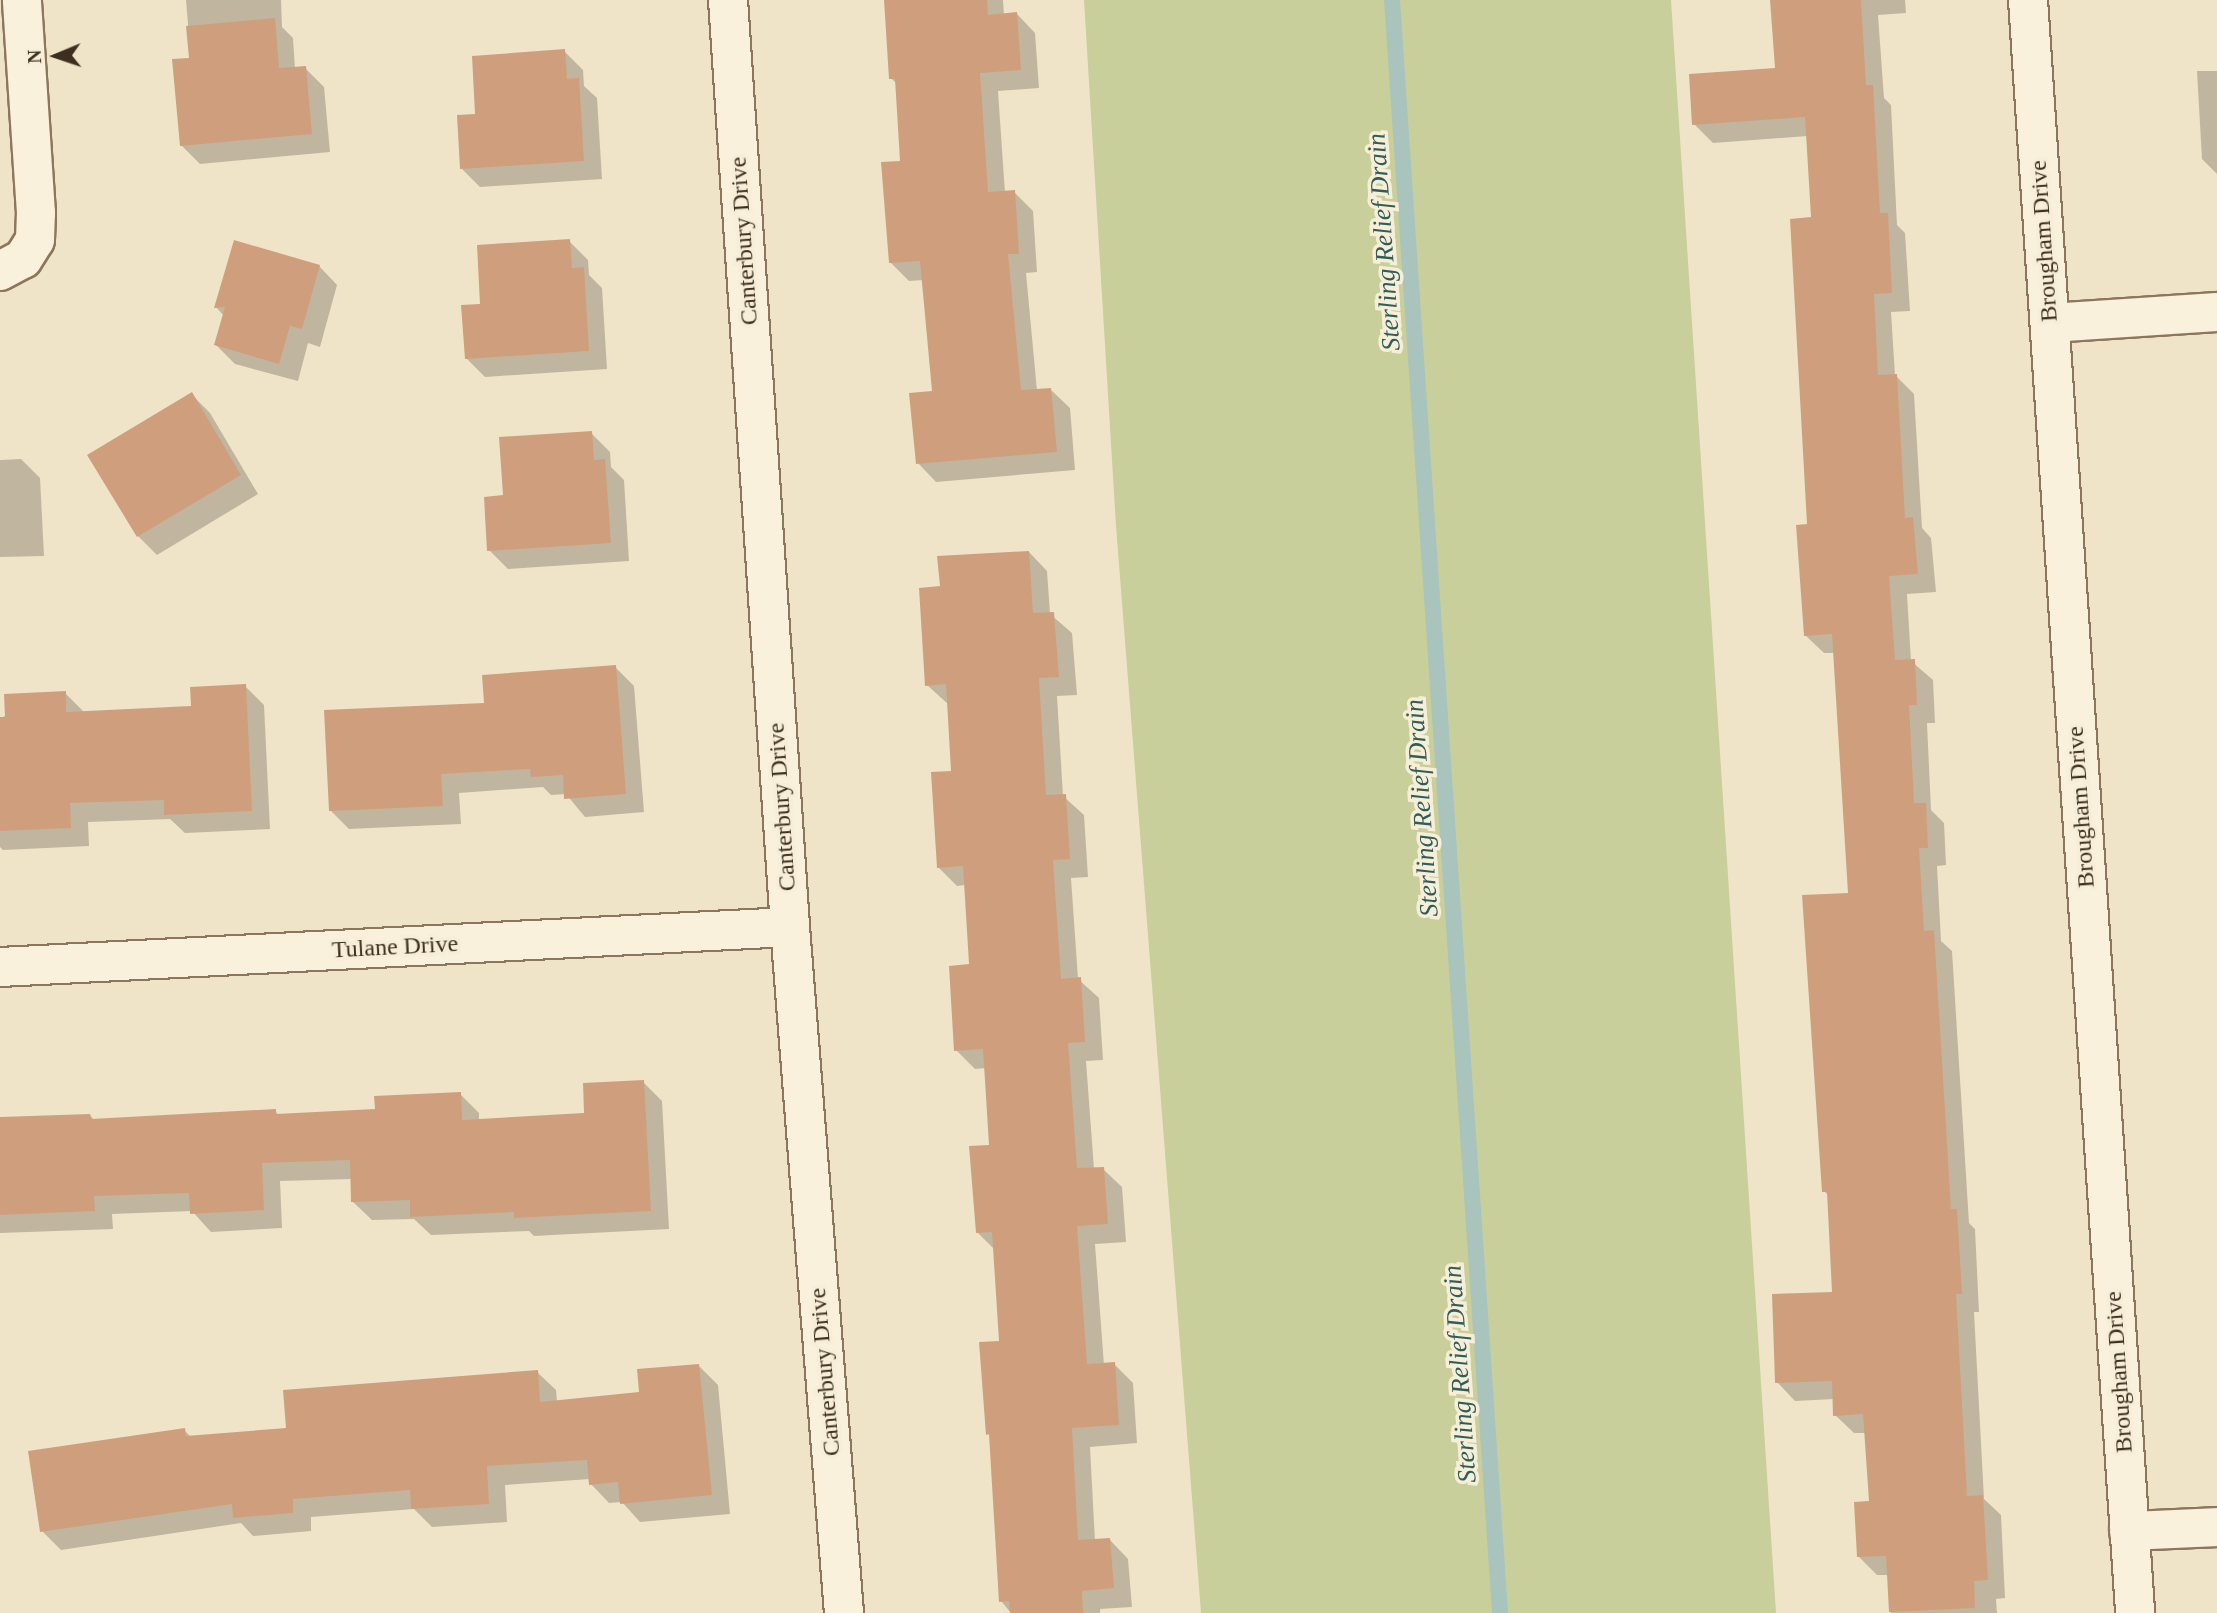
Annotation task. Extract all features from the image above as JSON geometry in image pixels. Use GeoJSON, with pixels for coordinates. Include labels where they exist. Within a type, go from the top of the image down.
{"type":"FeatureCollection","features":[{"type":"Feature","properties":{"kind":"street"},"geometry":{"type":"LineString","coordinates":[[11,265],[35,240],[36,213],[22,0]]}},
{"type":"Feature","properties":{"kind":"street","name":"Canterbury Drive"},"geometry":{"type":"LineString","coordinates":[[728,0],[790,927],[844,1613]]}},
{"type":"Feature","properties":{"kind":"street","name":"Brougham Drive"},"geometry":{"type":"LineString","coordinates":[[2028,0],[2135,1613]]}},
{"type":"Feature","properties":{"kind":"street"},"geometry":{"type":"LineString","coordinates":[[2050,323],[2217,312]]}},
{"type":"Feature","properties":{"kind":"street","name":"Tulane Drive"},"geometry":{"type":"LineString","coordinates":[[0,967],[790,927]]}},
{"type":"Feature","properties":{"kind":"street"},"geometry":{"type":"LineString","coordinates":[[2129,1531],[2217,1527]]}},
{"type":"Feature","properties":{"kind":"green space","name":"Sterling Relief Drain"},"geometry":{"type":"Polygon","coordinates":[[[1084,0],[1671,0],[1776,1613],[1201,1613],[1116,526],[1084,0]]]}},
{"type":"Feature","properties":{"kind":"building"},"geometry":{"type":"Polygon","coordinates":[[[884,0],[987,0],[988,15],[1017,12],[1021,70],[980,73],[988,192],[1015,190],[1019,254],[1008,254],[1021,390],[1051,388],[1057,452],[916,464],[909,393],[932,391],[920,261],[889,263],[881,162],[900,161],[895,79],[889,79],[884,0]]]}},
{"type":"Feature","properties":{"kind":"building"},"geometry":{"type":"Polygon","coordinates":[[[1770,0],[1861,0],[1866,85],[1873,85],[1880,213],[1888,213],[1892,293],[1874,294],[1878,375],[1897,374],[1905,518],[1913,517],[1918,574],[1889,576],[1895,660],[1915,659],[1917,705],[1909,705],[1914,803],[1926,803],[1928,848],[1919,848],[1924,931],[1934,930],[1951,1209],[1957,1209],[1962,1294],[1956,1294],[1967,1496],[1983,1495],[1988,1580],[1974,1581],[1975,1608],[1889,1612],[1886,1556],[1857,1557],[1854,1502],[1869,1501],[1863,1414],[1833,1416],[1832,1381],[1775,1383],[1772,1294],[1832,1292],[1827,1192],[1822,1192],[1802,895],[1848,893],[1832,634],[1804,636],[1796,525],[1807,524],[1790,219],[1811,217],[1805,117],[1692,125],[1689,74],[1775,68],[1770,0]]]}},
{"type":"Feature","properties":{"kind":"building"},"geometry":{"type":"Polygon","coordinates":[[[275,18],[279,68],[306,66],[312,134],[180,146],[172,59],[189,58],[186,26],[275,18]]]}},
{"type":"Feature","properties":{"kind":"building"},"geometry":{"type":"Polygon","coordinates":[[[565,49],[567,79],[579,78],[584,161],[460,169],[457,115],[475,114],[472,56],[565,49]]]}},
{"type":"Feature","properties":{"kind":"building"},"geometry":{"type":"Polygon","coordinates":[[[570,239],[572,268],[584,267],[589,351],[465,359],[461,305],[480,304],[477,245],[570,239]]]}},
{"type":"Feature","properties":{"kind":"building"},"geometry":{"type":"Polygon","coordinates":[[[234,240],[320,265],[302,329],[290,326],[279,364],[214,345],[225,307],[214,308],[234,240]]]}},
{"type":"Feature","properties":{"kind":"building"},"geometry":{"type":"Polygon","coordinates":[[[192,392],[241,475],[137,537],[87,455],[192,392]]]}},
{"type":"Feature","properties":{"kind":"building"},"geometry":{"type":"Polygon","coordinates":[[[592,431],[594,460],[605,459],[611,543],[487,551],[484,497],[503,495],[499,437],[592,431]]]}},
{"type":"Feature","properties":{"kind":"building"},"geometry":{"type":"Polygon","coordinates":[[[1029,551],[1033,613],[1054,612],[1059,677],[1039,678],[1046,795],[1066,794],[1070,859],[1053,860],[1061,979],[1081,977],[1085,1042],[1068,1043],[1077,1168],[1104,1167],[1108,1224],[1077,1226],[1087,1364],[1115,1362],[1119,1425],[1072,1428],[1078,1540],[1110,1538],[1114,1588],[1082,1591],[1083,1613],[1010,1613],[1009,1601],[999,1602],[989,1434],[986,1435],[979,1342],[999,1341],[992,1232],[976,1233],[969,1146],[989,1145],[983,1049],[954,1051],[949,966],[969,964],[963,866],[937,868],[931,772],[951,771],[946,684],[925,686],[919,588],[940,586],[937,556],[1029,551]]]}},
{"type":"Feature","properties":{"kind":"building"},"geometry":{"type":"Polygon","coordinates":[[[616,665],[626,794],[564,799],[563,775],[531,777],[530,769],[441,774],[443,806],[329,811],[324,710],[484,703],[482,675],[616,665]]]}},
{"type":"Feature","properties":{"kind":"building"},"geometry":{"type":"Polygon","coordinates":[[[246,684],[252,811],[164,815],[164,800],[70,803],[71,828],[0,831],[0,717],[5,717],[4,694],[66,691],[66,712],[191,706],[190,687],[246,684]]]}},
{"type":"Feature","properties":{"kind":"building"},"geometry":{"type":"Polygon","coordinates":[[[644,1080],[651,1211],[514,1218],[514,1212],[410,1217],[410,1200],[351,1202],[350,1160],[262,1163],[264,1210],[190,1214],[189,1193],[94,1196],[95,1211],[0,1215],[0,1117],[90,1114],[91,1119],[276,1109],[276,1114],[375,1109],[374,1096],[461,1092],[462,1120],[584,1113],[583,1083],[644,1080]]]}},
{"type":"Feature","properties":{"kind":"building"},"geometry":{"type":"Polygon","coordinates":[[[699,1364],[712,1495],[620,1504],[618,1482],[589,1485],[587,1460],[487,1466],[489,1504],[411,1509],[410,1490],[293,1499],[293,1513],[233,1518],[232,1504],[40,1532],[28,1451],[185,1428],[186,1436],[286,1428],[283,1390],[538,1370],[540,1402],[639,1392],[637,1369],[699,1364]]]}},
{"type":"Feature","properties":{"kind":"waterway","name":"Sterling Relief Drain"},"geometry":{"type":"LineString","coordinates":[[1392,0],[1500,1613]]}}]}
